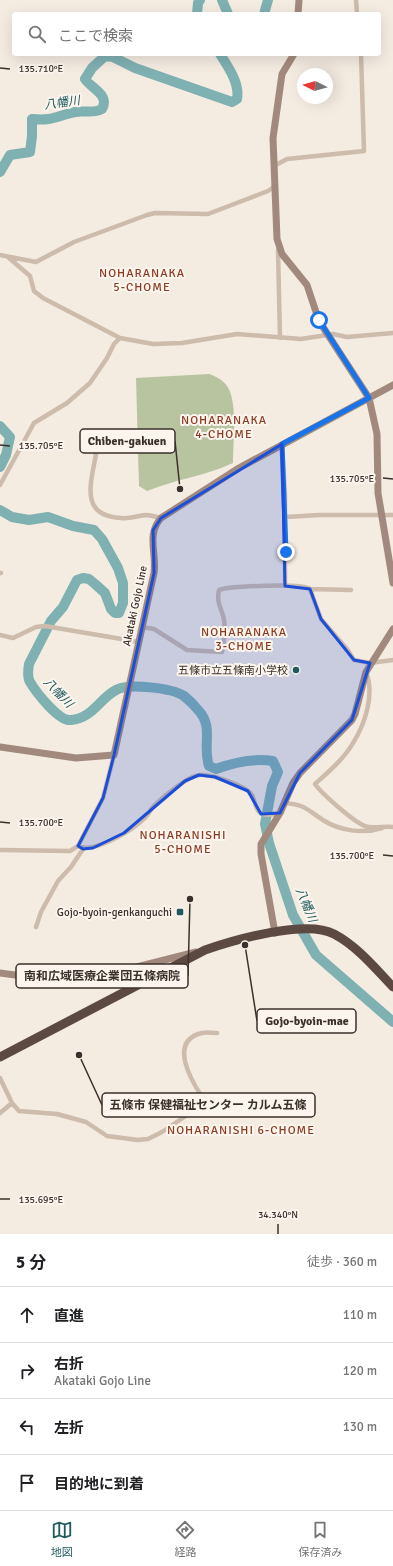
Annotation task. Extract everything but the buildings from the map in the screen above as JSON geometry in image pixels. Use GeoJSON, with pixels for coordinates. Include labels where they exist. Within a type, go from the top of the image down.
{"type":"FeatureCollection","features":[{"type":"Feature","properties":{"kind":"highway"},"geometry":{"type":"LineString","coordinates":[[0,1057],[205,950],[225,943],[275,932],[298,929],[323,930],[341,938],[359,953],[393,987]]}},
{"type":"Feature","properties":{"kind":"street"},"geometry":{"type":"LineString","coordinates":[[298,12],[299,0]]}},
{"type":"Feature","properties":{"kind":"street"},"geometry":{"type":"LineString","coordinates":[[356,0],[358,12]]}},
{"type":"Feature","properties":{"kind":"street"},"geometry":{"type":"LineString","coordinates":[[280,338],[278,245],[273,138],[280,100],[282,74],[293,56]]}},
{"type":"Feature","properties":{"kind":"street"},"geometry":{"type":"LineString","coordinates":[[274,166],[287,159],[364,150],[361,56]]}},
{"type":"Feature","properties":{"kind":"street"},"geometry":{"type":"LineString","coordinates":[[0,255],[9,258],[36,262],[74,242],[147,215],[155,213],[208,214],[268,191],[275,186]]}},
{"type":"Feature","properties":{"kind":"street"},"geometry":{"type":"LineString","coordinates":[[278,245],[288,262],[307,285],[319,320],[369,398],[377,434],[378,493],[383,515],[393,583]]}},
{"type":"Feature","properties":{"kind":"street"},"geometry":{"type":"LineString","coordinates":[[9,258],[30,276],[37,294],[120,338],[153,344],[182,343],[237,334],[300,339],[333,334],[347,337],[393,333]]}},
{"type":"Feature","properties":{"kind":"street"},"geometry":{"type":"LineString","coordinates":[[0,485],[34,423],[67,403],[90,383],[107,358],[114,344],[120,338]]}},
{"type":"Feature","properties":{"kind":"street"},"geometry":{"type":"LineString","coordinates":[[96,454],[90,489],[90,500],[98,511],[107,516],[122,519],[146,515],[161,518],[239,468],[393,385]]}},
{"type":"Feature","properties":{"kind":"street"},"geometry":{"type":"LineString","coordinates":[[282,444],[286,517],[285,586]]}},
{"type":"Feature","properties":{"kind":"street"},"geometry":{"type":"LineString","coordinates":[[286,517],[319,515],[393,515]]}},
{"type":"Feature","properties":{"kind":"street","name":"Akataki Gojo Line"},"geometry":{"type":"LineString","coordinates":[[114,755],[155,565],[152,539],[153,530],[161,518]]}},
{"type":"Feature","properties":{"kind":"street"},"geometry":{"type":"LineString","coordinates":[[142,627],[154,629],[187,650],[222,652],[225,632],[224,619],[217,599],[219,590],[232,587],[285,586],[299,586],[310,589],[351,590]]}},
{"type":"Feature","properties":{"kind":"street"},"geometry":{"type":"LineString","coordinates":[[310,589],[321,619],[347,649],[354,660],[370,663],[393,660]]}},
{"type":"Feature","properties":{"kind":"street"},"geometry":{"type":"LineString","coordinates":[[0,635],[13,638],[36,627],[45,626],[139,642]]}},
{"type":"Feature","properties":{"kind":"street"},"geometry":{"type":"LineString","coordinates":[[275,932],[261,854],[261,844],[273,818],[280,813],[293,784],[300,773],[352,720],[370,663],[388,640],[393,629]]}},
{"type":"Feature","properties":{"kind":"street"},"geometry":{"type":"LineString","coordinates":[[366,672],[370,688],[361,729],[353,744],[330,770],[315,784],[320,791],[356,821],[367,826],[393,827]]}},
{"type":"Feature","properties":{"kind":"street"},"geometry":{"type":"LineString","coordinates":[[0,747],[76,758],[114,755],[103,798],[78,846],[70,851],[0,850]]}},
{"type":"Feature","properties":{"kind":"street"},"geometry":{"type":"LineString","coordinates":[[78,846],[83,849],[93,848],[124,833],[146,818],[153,807],[185,781],[199,774],[215,776],[248,791],[253,796],[258,812],[273,818]]}},
{"type":"Feature","properties":{"kind":"street"},"geometry":{"type":"LineString","coordinates":[[284,803],[298,804],[308,808],[324,820],[355,831],[370,832],[387,826]]}},
{"type":"Feature","properties":{"kind":"street"},"geometry":{"type":"LineString","coordinates":[[36,927],[41,912],[58,881],[71,867],[83,849]]}},
{"type":"Feature","properties":{"kind":"street"},"geometry":{"type":"LineString","coordinates":[[0,973],[59,981],[117,972],[205,950]]}},
{"type":"Feature","properties":{"kind":"street"},"geometry":{"type":"LineString","coordinates":[[0,1078],[12,1103],[19,1111],[57,1114],[86,1122],[107,1136],[138,1140],[148,1139],[162,1132],[196,1108],[202,1097],[191,1079],[184,1061],[185,1047],[191,1038],[202,1033],[218,1033]]}},
{"type":"Feature","properties":{"kind":"street"},"geometry":{"type":"LineString","coordinates":[[0,1113],[12,1103]]}},
{"type":"Feature","properties":{"kind":"highlighted area"},"geometry":{"type":"Polygon","coordinates":[[[282,444],[285,586],[310,589],[321,619],[354,660],[370,663],[352,720],[300,773],[280,813],[261,814],[248,791],[215,777],[199,775],[185,781],[124,833],[93,848],[83,849],[78,846],[103,798],[114,755],[154,573],[153,530],[161,518],[282,444]]]}},
{"type":"Feature","properties":{"kind":"green space"},"geometry":{"type":"Polygon","coordinates":[[[209,374],[216,377],[227,386],[233,402],[233,463],[147,491],[139,486],[136,378],[209,374]]]}},
{"type":"Feature","properties":{"kind":"waterway","name":"八幡川"},"geometry":{"type":"LineString","coordinates":[[197,12],[198,3],[200,0]]}},
{"type":"Feature","properties":{"kind":"waterway","name":"八幡川"},"geometry":{"type":"LineString","coordinates":[[222,0],[227,12]]}},
{"type":"Feature","properties":{"kind":"waterway","name":"八幡川"},"geometry":{"type":"LineString","coordinates":[[265,12],[268,0]]}},
{"type":"Feature","properties":{"kind":"waterway","name":"八幡川"},"geometry":{"type":"LineString","coordinates":[[0,172],[10,155],[30,152],[32,119],[50,119],[75,112],[95,111],[102,109],[104,104],[102,96],[85,79],[92,68],[105,56]]}},
{"type":"Feature","properties":{"kind":"waterway","name":"八幡川"},"geometry":{"type":"LineString","coordinates":[[105,56],[113,57],[135,68],[232,102],[237,99],[237,87],[233,75],[221,56]]}},
{"type":"Feature","properties":{"kind":"waterway","name":"八幡川"},"geometry":{"type":"LineString","coordinates":[[0,426],[10,437],[6,455],[0,467]]}},
{"type":"Feature","properties":{"kind":"waterway","name":"八幡川"},"geometry":{"type":"LineString","coordinates":[[0,510],[12,517],[29,520],[48,517],[73,526],[94,530],[102,539],[118,568],[123,583],[123,603],[119,613],[115,613],[111,609],[105,593],[95,584],[89,579],[83,578],[77,580],[63,607],[51,621],[29,664],[28,678],[37,692],[48,706],[60,716],[71,720],[79,719],[85,716],[110,694],[122,688],[150,687],[178,693],[184,696],[196,707],[206,724],[207,758],[209,766],[216,769],[244,761],[273,761],[278,772],[272,786],[265,824],[269,843],[293,915],[316,955],[393,1022]]}},
{"type":"Feature","properties":{"kind":"place","name":"Chiben-gakuen"},"geometry":{"type":"Point","coordinates":[180,489]}},
{"type":"Feature","properties":{"kind":"place","name":"五條市立五條南小学校"},"geometry":{"type":"Point","coordinates":[296,670]}},
{"type":"Feature","properties":{"kind":"place","name":"南和広域医療企業団五條病院"},"geometry":{"type":"Point","coordinates":[190,899]}},
{"type":"Feature","properties":{"kind":"place","name":"Gojo-byoin-genkanguchi"},"geometry":{"type":"Point","coordinates":[180,912]}},
{"type":"Feature","properties":{"kind":"place","name":"Gojo-byoin-mae"},"geometry":{"type":"Point","coordinates":[245,945]}},
{"type":"Feature","properties":{"kind":"place","name":"五條市 保健福祉センター カルム五條"},"geometry":{"type":"Point","coordinates":[79,1055]}},
{"type":"Feature","properties":{"kind":"district","name":"NOHARANAKA 5-CHOME"},"geometry":{"type":"Point","coordinates":[142,280]}},
{"type":"Feature","properties":{"kind":"district","name":"NOHARANAKA 4-CHOME"},"geometry":{"type":"Point","coordinates":[224,427]}},
{"type":"Feature","properties":{"kind":"district","name":"NOHARANAKA 3-CHOME"},"geometry":{"type":"Point","coordinates":[244,639]}},
{"type":"Feature","properties":{"kind":"district","name":"NOHARANISHI 5-CHOME"},"geometry":{"type":"Point","coordinates":[183,842]}},
{"type":"Feature","properties":{"kind":"district","name":"NOHARANISHI 6-CHOME"},"geometry":{"type":"Point","coordinates":[241,1130]}},
{"type":"Feature","properties":{"kind":"route"},"geometry":{"type":"LineString","coordinates":[[286,552],[282,444],[369,398],[319,320]]}}]}
